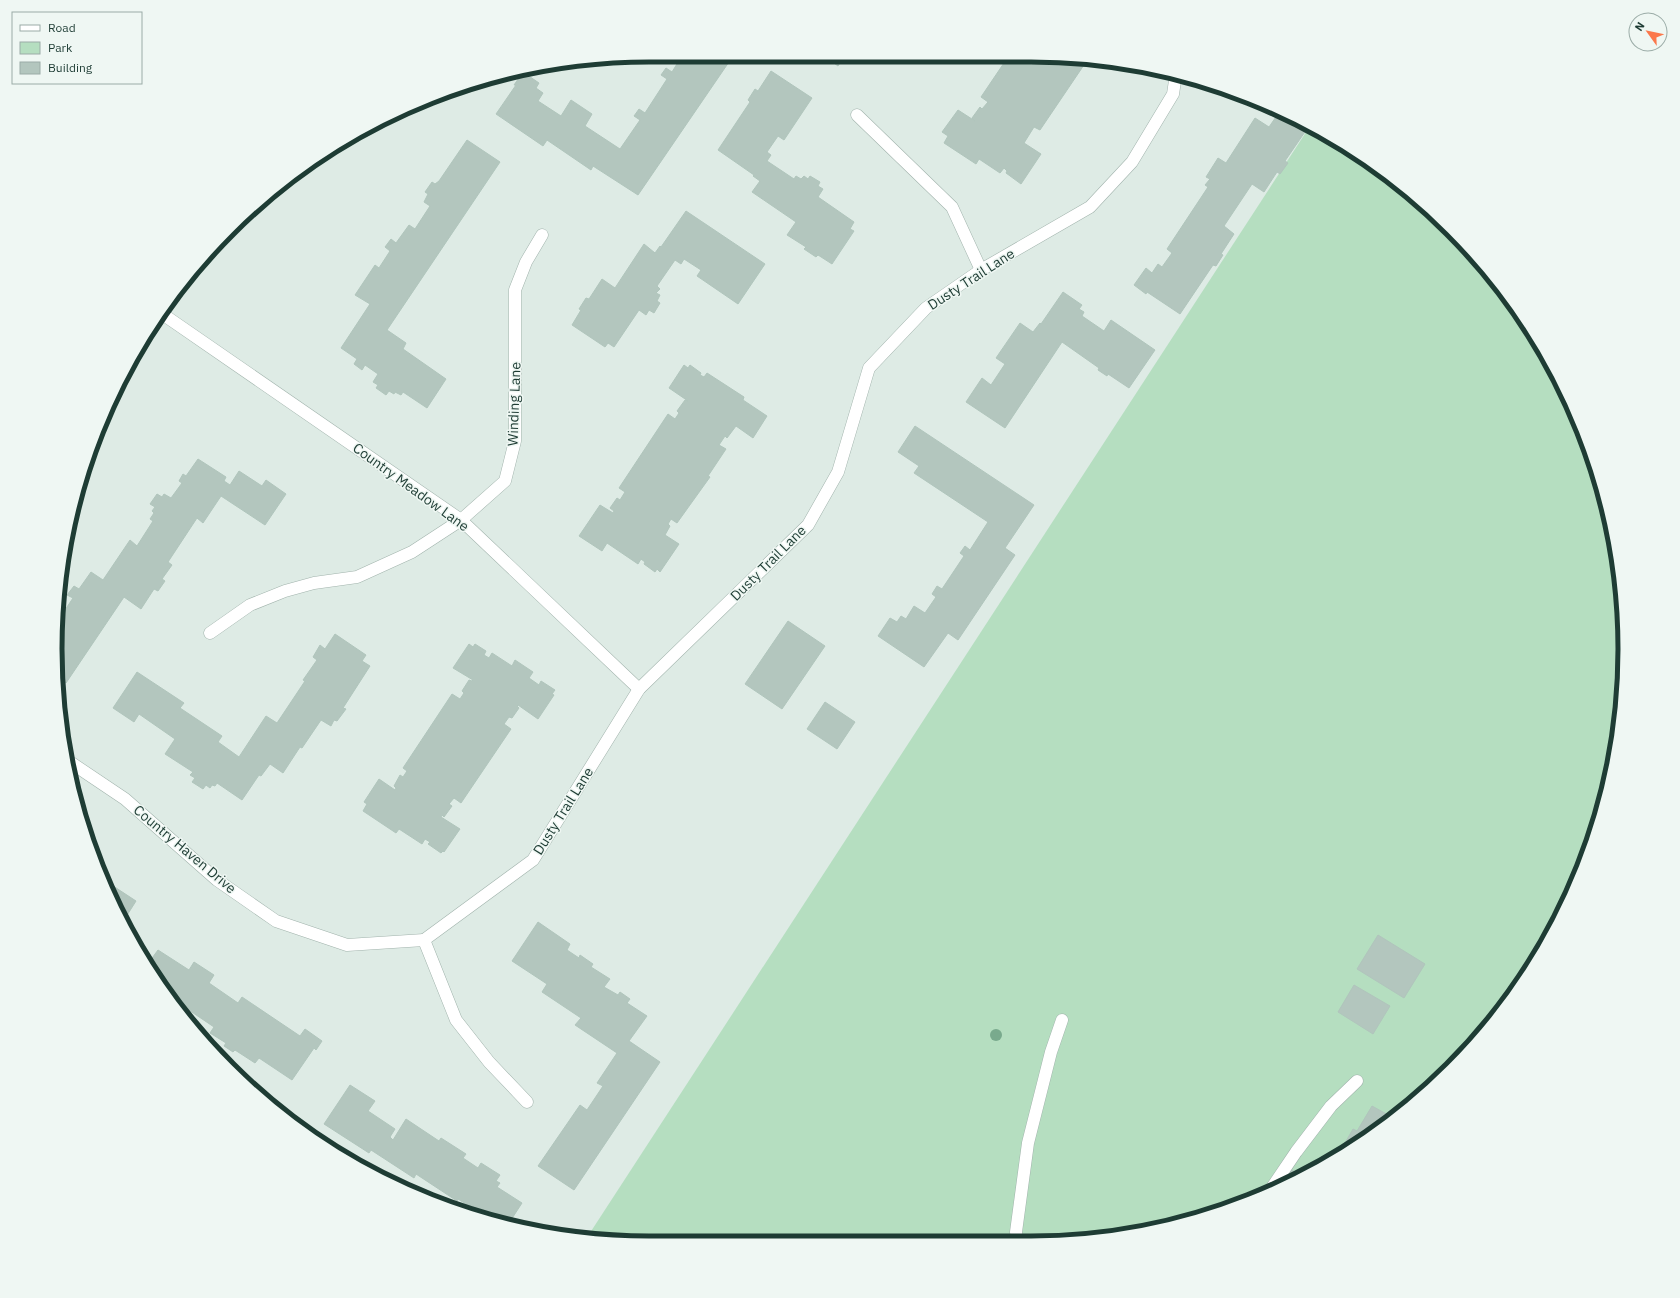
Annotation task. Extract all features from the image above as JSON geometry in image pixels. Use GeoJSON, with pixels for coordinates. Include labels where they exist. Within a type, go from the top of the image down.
{"type":"FeatureCollection","features":[{"type":"Feature","properties":{"kind":"street","name":"Dusty Trail Lane"},"geometry":{"type":"LineString","coordinates":[[424,940],[533,860],[639,689],[808,525],[838,472],[869,368],[926,308],[981,270],[1090,207],[1132,162],[1173,94],[1175,80]]}},
{"type":"Feature","properties":{"kind":"street"},"geometry":{"type":"LineString","coordinates":[[857,116],[952,207],[981,270]]}},
{"type":"Feature","properties":{"kind":"street","name":"Winding Lane"},"geometry":{"type":"LineString","coordinates":[[210,633],[250,605],[285,591],[307,585],[357,576],[412,552],[461,520],[505,481],[515,441],[515,290],[526,262],[542,235]]}},
{"type":"Feature","properties":{"kind":"street","name":"Country Meadow Lane"},"geometry":{"type":"LineString","coordinates":[[166,316],[461,520],[639,689]]}},
{"type":"Feature","properties":{"kind":"street","name":"Country Haven Drive"},"geometry":{"type":"LineString","coordinates":[[73,764],[125,799],[217,880],[276,921],[347,945],[424,940]]}},
{"type":"Feature","properties":{"kind":"street"},"geometry":{"type":"LineString","coordinates":[[424,940],[456,1020],[489,1062],[528,1102]]}},
{"type":"Feature","properties":{"kind":"street"},"geometry":{"type":"LineString","coordinates":[[1017,1236],[1028,1143],[1051,1052],[1062,1020]]}},
{"type":"Feature","properties":{"kind":"street"},"geometry":{"type":"LineString","coordinates":[[1276,1182],[1296,1152],[1331,1106],[1357,1081]]}},
{"type":"Feature","properties":{"kind":"green space"},"geometry":{"type":"Polygon","coordinates":[[[1307,131],[1357,161],[1388,183],[1446,234],[1472,262],[1497,292],[1519,323],[1539,356],[1557,389],[1587,460],[1607,534],[1613,572],[1617,611],[1617,687],[1607,764],[1598,801],[1587,838],[1557,909],[1519,975],[1497,1006],[1446,1064],[1388,1115],[1357,1137],[1291,1175],[1256,1191],[1220,1205],[1183,1216],[1146,1225],[1069,1235],[649,1236],[590,1233],[1307,131]]]}},
{"type":"Feature","properties":{"kind":"building"},"geometry":{"type":"Polygon","coordinates":[[[678,62],[729,62],[638,195],[593,166],[591,170],[547,140],[543,146],[496,114],[516,85],[514,85],[520,76],[527,75],[539,83],[536,88],[543,93],[538,101],[561,116],[571,100],[592,114],[585,126],[620,149],[640,120],[634,116],[639,109],[645,113],[667,79],[661,75],[666,68],[672,72],[678,62]]]}},
{"type":"Feature","properties":{"kind":"building"},"geometry":{"type":"Polygon","coordinates":[[[832,62],[840,62],[838,66],[832,62]]]}},
{"type":"Feature","properties":{"kind":"building"},"geometry":{"type":"Polygon","coordinates":[[[1005,62],[1084,65],[1040,130],[1034,127],[1024,143],[1041,154],[1021,184],[1006,173],[1007,171],[1004,168],[1000,173],[979,159],[976,164],[944,143],[948,136],[942,132],[958,110],[975,121],[972,118],[980,107],[982,109],[988,102],[981,97],[1005,62]]]}},
{"type":"Feature","properties":{"kind":"building"},"geometry":{"type":"Polygon","coordinates":[[[771,71],[812,98],[784,140],[778,136],[767,152],[771,155],[767,161],[794,179],[796,176],[801,179],[804,176],[808,179],[810,176],[820,182],[818,186],[823,189],[818,197],[854,222],[850,229],[854,231],[832,264],[818,255],[816,257],[804,249],[806,247],[787,235],[796,222],[752,192],[760,181],[753,176],[754,175],[718,150],[750,102],[748,100],[755,89],[758,91],[771,71]]]}},
{"type":"Feature","properties":{"kind":"building"},"geometry":{"type":"Polygon","coordinates":[[[1276,116],[1306,131],[1285,161],[1288,163],[1280,174],[1277,172],[1264,192],[1252,184],[1224,226],[1234,234],[1221,254],[1223,255],[1216,266],[1213,265],[1180,314],[1147,292],[1146,294],[1134,285],[1146,268],[1152,273],[1158,264],[1162,267],[1172,253],[1167,249],[1208,187],[1205,185],[1210,179],[1206,177],[1218,158],[1226,163],[1255,118],[1269,127],[1276,116]]]}},
{"type":"Feature","properties":{"kind":"building"},"geometry":{"type":"Polygon","coordinates":[[[467,140],[500,162],[387,330],[406,343],[403,349],[446,379],[427,408],[403,392],[401,395],[395,392],[394,394],[389,391],[386,395],[376,388],[378,385],[373,382],[378,374],[365,365],[362,370],[354,364],[357,359],[341,348],[370,304],[355,295],[375,265],[379,268],[390,251],[385,247],[391,239],[396,243],[409,225],[415,229],[430,206],[424,202],[428,194],[425,192],[432,182],[435,184],[439,181],[467,140]]]}},
{"type":"Feature","properties":{"kind":"building"},"geometry":{"type":"Polygon","coordinates":[[[686,211],[765,264],[738,304],[697,276],[701,270],[684,259],[681,264],[675,260],[657,286],[660,289],[656,293],[660,295],[657,301],[660,303],[654,313],[649,310],[646,315],[639,310],[614,347],[608,343],[605,347],[572,325],[586,298],[589,299],[602,279],[615,288],[644,244],[655,253],[660,246],[661,247],[686,211]]]}},
{"type":"Feature","properties":{"kind":"building"},"geometry":{"type":"Polygon","coordinates":[[[1063,292],[1082,305],[1079,309],[1084,312],[1082,316],[1104,331],[1111,320],[1155,350],[1129,388],[1108,374],[1107,376],[1098,370],[1099,368],[1062,342],[1005,428],[966,402],[982,378],[991,385],[1005,364],[996,358],[1020,323],[1033,332],[1040,323],[1041,324],[1063,292]]]}},
{"type":"Feature","properties":{"kind":"building"},"geometry":{"type":"Polygon","coordinates":[[[684,365],[688,368],[690,365],[704,377],[707,373],[744,397],[743,400],[767,416],[753,438],[736,426],[727,438],[725,436],[719,445],[726,449],[708,476],[710,477],[677,523],[671,519],[668,524],[670,526],[665,535],[679,544],[660,572],[657,569],[655,572],[644,564],[645,562],[641,559],[638,564],[607,543],[602,551],[579,536],[600,505],[613,513],[614,511],[610,508],[617,498],[620,500],[625,492],[619,488],[668,414],[675,419],[679,413],[677,411],[685,400],[688,401],[669,388],[684,365]]]}},
{"type":"Feature","properties":{"kind":"building"},"geometry":{"type":"Polygon","coordinates":[[[915,426],[1034,505],[1005,548],[1015,555],[958,640],[948,633],[924,667],[878,636],[890,618],[897,622],[901,616],[906,619],[914,606],[925,613],[936,597],[932,594],[937,586],[942,589],[964,556],[960,553],[965,546],[970,550],[988,522],[914,473],[919,466],[898,452],[915,426]]]}},
{"type":"Feature","properties":{"kind":"building"},"geometry":{"type":"Polygon","coordinates":[[[198,459],[226,477],[224,481],[230,485],[239,471],[262,486],[266,480],[286,494],[265,525],[221,496],[203,523],[197,518],[168,562],[172,565],[162,579],[165,581],[158,591],[154,589],[141,609],[124,597],[66,683],[63,681],[63,613],[73,598],[67,595],[74,586],[79,589],[91,572],[103,580],[130,540],[137,546],[153,521],[150,519],[154,513],[152,511],[155,507],[150,504],[157,494],[162,497],[164,494],[171,498],[182,483],[179,481],[183,474],[186,476],[198,459]]]}},
{"type":"Feature","properties":{"kind":"building"},"geometry":{"type":"Polygon","coordinates":[[[788,621],[825,646],[782,709],[745,684],[788,621]]]}},
{"type":"Feature","properties":{"kind":"building"},"geometry":{"type":"Polygon","coordinates":[[[335,634],[366,655],[362,661],[370,666],[343,708],[346,709],[337,721],[334,720],[331,726],[321,720],[302,748],[300,747],[283,773],[270,764],[261,776],[259,775],[242,800],[217,783],[215,786],[212,785],[210,788],[206,785],[203,789],[192,782],[195,778],[190,775],[193,772],[165,754],[175,739],[139,714],[134,722],[113,708],[137,672],[184,703],[180,708],[222,736],[218,742],[239,757],[266,716],[277,723],[317,660],[313,657],[320,645],[325,649],[335,634]]]}},
{"type":"Feature","properties":{"kind":"building"},"geometry":{"type":"Polygon","coordinates":[[[469,644],[473,647],[475,644],[486,651],[484,655],[489,658],[492,653],[512,666],[515,660],[533,672],[529,678],[539,685],[541,681],[555,690],[552,694],[554,695],[538,719],[518,705],[517,706],[519,708],[512,718],[509,717],[504,724],[511,729],[461,803],[454,798],[449,804],[452,806],[444,817],[442,815],[441,817],[460,829],[444,852],[443,851],[441,853],[428,844],[430,842],[425,839],[422,844],[399,829],[396,833],[363,811],[367,804],[364,802],[379,779],[395,790],[396,788],[394,786],[400,775],[403,777],[407,771],[403,768],[452,694],[460,699],[464,693],[462,691],[469,680],[473,680],[453,668],[469,644]]]}},
{"type":"Feature","properties":{"kind":"building"},"geometry":{"type":"Polygon","coordinates":[[[825,702],[855,722],[837,749],[807,729],[825,702]]]}},
{"type":"Feature","properties":{"kind":"building"},"geometry":{"type":"Polygon","coordinates":[[[112,885],[136,901],[127,916],[112,885]]]}},
{"type":"Feature","properties":{"kind":"building"},"geometry":{"type":"Polygon","coordinates":[[[538,922],[570,944],[567,950],[579,958],[580,955],[593,964],[591,967],[610,979],[604,987],[618,995],[620,992],[630,999],[627,1003],[647,1016],[629,1041],[660,1062],[574,1190],[538,1166],[580,1105],[587,1110],[603,1086],[597,1083],[617,1053],[575,1025],[581,1018],[542,992],[547,984],[512,961],[538,922]]]}},
{"type":"Feature","properties":{"kind":"building"},"geometry":{"type":"Polygon","coordinates":[[[1378,935],[1425,964],[1404,998],[1357,969],[1378,935]]]}},
{"type":"Feature","properties":{"kind":"building"},"geometry":{"type":"Polygon","coordinates":[[[158,950],[189,970],[194,962],[214,975],[209,983],[238,1003],[242,997],[300,1036],[305,1029],[322,1041],[316,1050],[314,1048],[292,1080],[259,1058],[255,1063],[235,1050],[233,1052],[224,1046],[226,1043],[210,1033],[214,1027],[183,1006],[151,959],[158,950]]]}},
{"type":"Feature","properties":{"kind":"building"},"geometry":{"type":"Polygon","coordinates":[[[1354,985],[1390,1006],[1373,1034],[1338,1012],[1354,985]]]}},
{"type":"Feature","properties":{"kind":"building"},"geometry":{"type":"Polygon","coordinates":[[[350,1085],[375,1101],[368,1111],[395,1129],[390,1137],[393,1140],[406,1119],[439,1141],[441,1138],[466,1154],[463,1158],[478,1168],[481,1163],[500,1175],[496,1181],[500,1183],[497,1187],[522,1203],[511,1219],[474,1209],[458,1199],[457,1201],[416,1174],[414,1178],[371,1150],[369,1153],[324,1124],[350,1085]]]}},
{"type":"Feature","properties":{"kind":"building"},"geometry":{"type":"Polygon","coordinates":[[[1372,1106],[1388,1115],[1344,1145],[1353,1129],[1357,1131],[1372,1106]]]}},
{"type":"Feature","properties":{"kind":"building"},"geometry":{"type":"Polygon","coordinates":[[[1292,1170],[1296,1172],[1291,1175],[1289,1176],[1292,1170]]]}}]}
